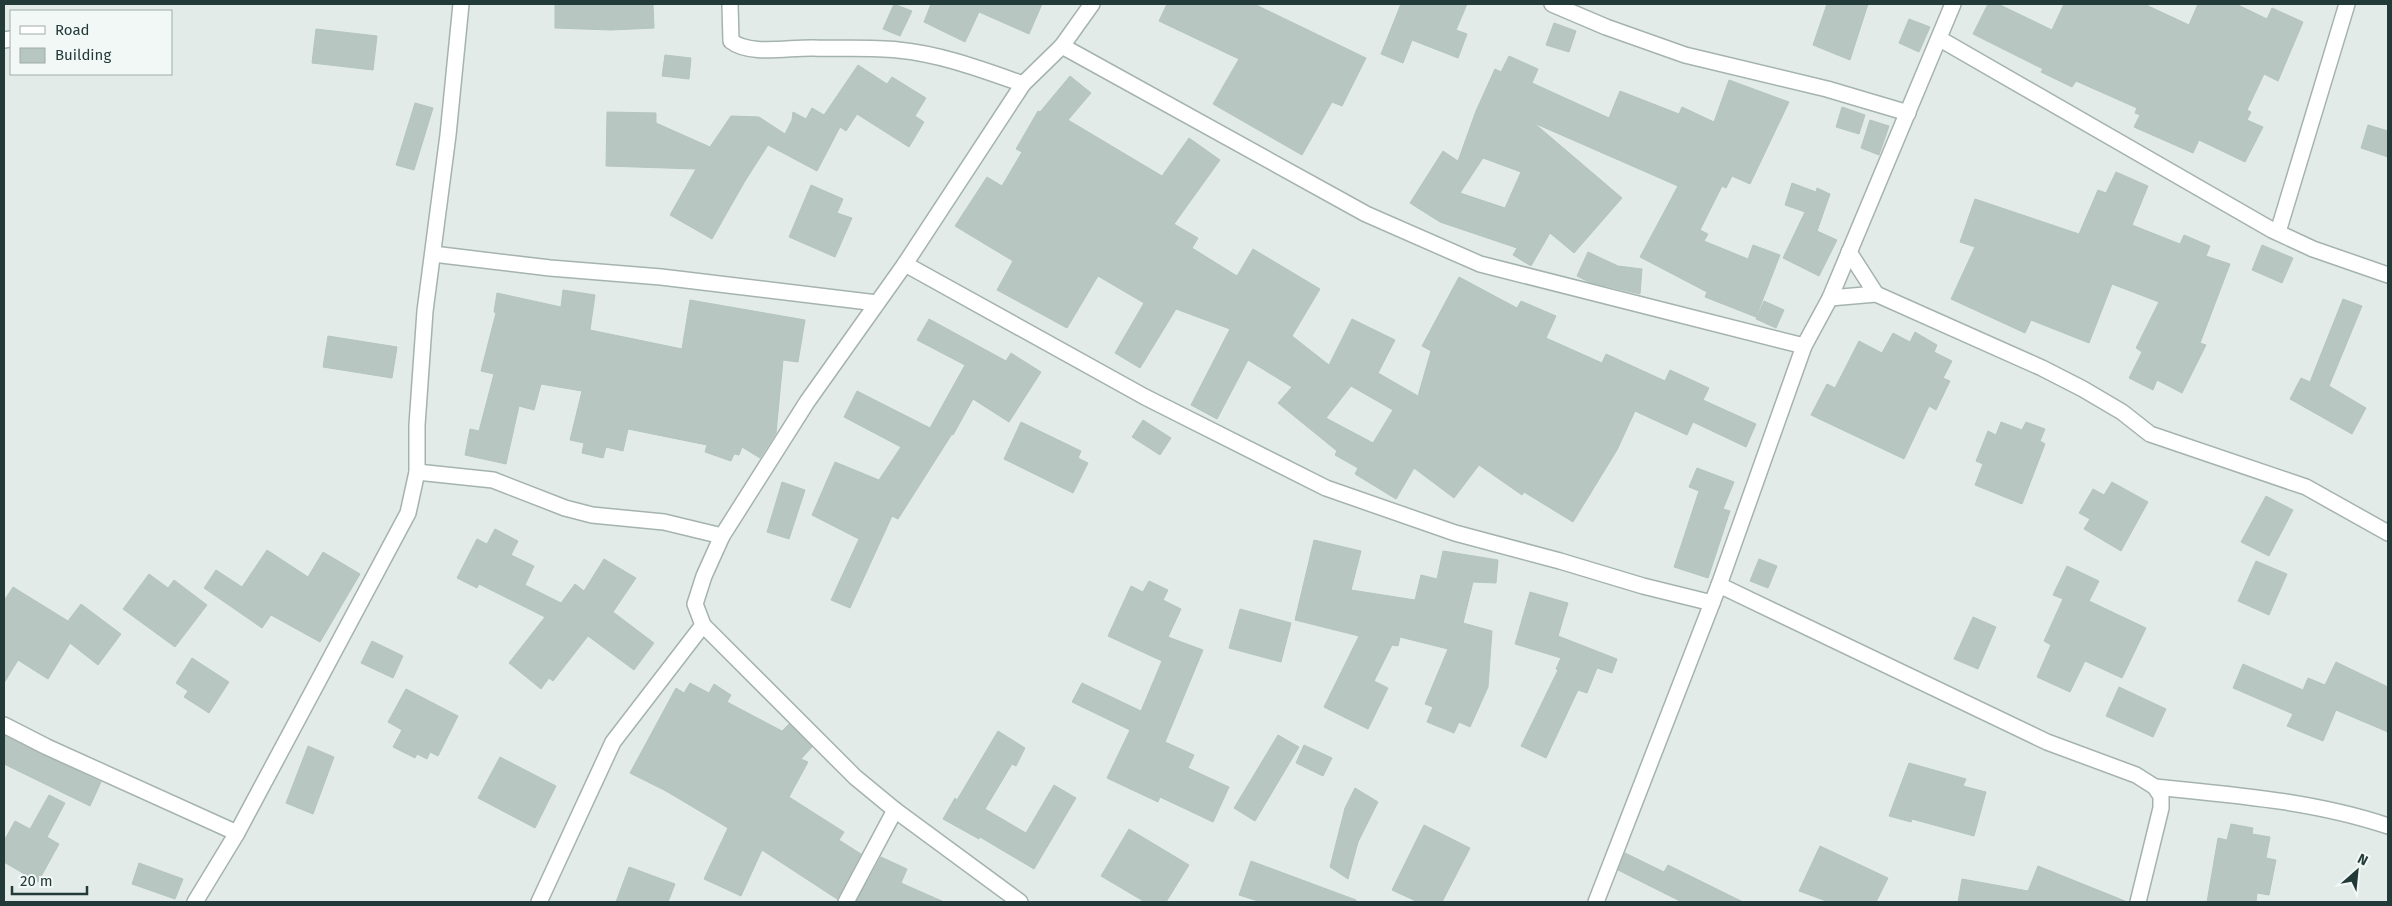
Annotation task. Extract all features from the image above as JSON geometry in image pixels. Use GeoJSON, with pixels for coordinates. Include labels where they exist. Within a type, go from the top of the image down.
{"type":"FeatureCollection","features":[{"type":"Feature","properties":{"kind":"street"},"geometry":{"type":"LineString","coordinates":[[195,902],[237,833],[408,513],[416,472],[417,425],[425,311],[448,135],[461,4]]}},
{"type":"Feature","properties":{"kind":"street"},"geometry":{"type":"LineString","coordinates":[[730,4],[731,41],[742,48],[751,50],[793,48],[898,50],[958,62],[1024,84]]}},
{"type":"Feature","properties":{"kind":"street"},"geometry":{"type":"LineString","coordinates":[[1020,902],[895,810],[855,777],[703,625],[694,604],[722,536],[807,402],[905,264],[1024,84],[1062,46],[1092,4]]}},
{"type":"Feature","properties":{"kind":"street"},"geometry":{"type":"LineString","coordinates":[[1552,4],[1606,27],[1685,55],[1828,89],[1908,113]]}},
{"type":"Feature","properties":{"kind":"street"},"geometry":{"type":"LineString","coordinates":[[1596,902],[1719,585],[1804,346],[1830,298],[1940,39],[1953,4]]}},
{"type":"Feature","properties":{"kind":"street"},"geometry":{"type":"LineString","coordinates":[[2278,232],[2347,4]]}},
{"type":"Feature","properties":{"kind":"street"},"geometry":{"type":"LineString","coordinates":[[1940,39],[2194,187],[2278,232],[2313,249],[2388,275]]}},
{"type":"Feature","properties":{"kind":"street"},"geometry":{"type":"LineString","coordinates":[[1062,46],[1366,214],[1480,264],[1804,346]]}},
{"type":"Feature","properties":{"kind":"street"},"geometry":{"type":"LineString","coordinates":[[1849,252],[1876,294]]}},
{"type":"Feature","properties":{"kind":"street"},"geometry":{"type":"LineString","coordinates":[[433,254],[550,268],[661,277],[877,303]]}},
{"type":"Feature","properties":{"kind":"street"},"geometry":{"type":"LineString","coordinates":[[905,264],[1145,397],[1326,488],[1455,533],[1560,560],[1643,586],[1712,603]]}},
{"type":"Feature","properties":{"kind":"street"},"geometry":{"type":"LineString","coordinates":[[1830,298],[1876,294],[2042,368],[2122,412],[2150,434],[2306,487],[2388,533]]}},
{"type":"Feature","properties":{"kind":"street"},"geometry":{"type":"LineString","coordinates":[[416,472],[494,480],[565,508],[592,515],[664,522],[722,536]]}},
{"type":"Feature","properties":{"kind":"street"},"geometry":{"type":"LineString","coordinates":[[1719,585],[1918,682],[2047,742],[2130,772],[2155,786],[2328,809],[2359,816],[2388,826]]}},
{"type":"Feature","properties":{"kind":"street"},"geometry":{"type":"LineString","coordinates":[[539,902],[613,742],[703,625]]}},
{"type":"Feature","properties":{"kind":"street"},"geometry":{"type":"LineString","coordinates":[[4,725],[47,747],[237,833]]}},
{"type":"Feature","properties":{"kind":"street"},"geometry":{"type":"LineString","coordinates":[[2138,902],[2161,808],[2161,796],[2155,786]]}},
{"type":"Feature","properties":{"kind":"street"},"geometry":{"type":"LineString","coordinates":[[846,902],[895,810]]}},
{"type":"Feature","properties":{"kind":"building"},"geometry":{"type":"Polygon","coordinates":[[[555,4],[653,4],[654,28],[611,30],[555,28],[555,4]]]}},
{"type":"Feature","properties":{"kind":"building"},"geometry":{"type":"Polygon","coordinates":[[[894,4],[912,11],[900,36],[883,29],[894,4]]]}},
{"type":"Feature","properties":{"kind":"building"},"geometry":{"type":"Polygon","coordinates":[[[931,4],[1042,4],[1029,34],[979,12],[965,42],[924,22],[931,4]]]}},
{"type":"Feature","properties":{"kind":"building"},"geometry":{"type":"Polygon","coordinates":[[[1167,4],[1254,4],[1366,58],[1342,106],[1332,102],[1302,155],[1213,104],[1239,59],[1159,21],[1167,4]]]}},
{"type":"Feature","properties":{"kind":"building"},"geometry":{"type":"Polygon","coordinates":[[[1401,4],[1467,4],[1456,30],[1467,34],[1458,58],[1412,40],[1403,63],[1381,54],[1401,4]]]}},
{"type":"Feature","properties":{"kind":"building"},"geometry":{"type":"Polygon","coordinates":[[[1827,4],[1868,4],[1850,60],[1813,45],[1827,4]]]}},
{"type":"Feature","properties":{"kind":"building"},"geometry":{"type":"Polygon","coordinates":[[[1988,4],[1998,4],[2052,30],[2064,4],[2144,4],[2189,25],[2198,4],[2236,4],[2267,19],[2272,8],[2303,22],[2278,81],[2264,74],[2247,110],[2251,112],[2247,120],[2263,127],[2245,162],[2199,140],[2193,153],[2134,127],[2140,115],[2135,113],[2137,108],[2076,81],[2072,87],[2041,72],[2043,69],[1973,34],[1988,4]]]}},
{"type":"Feature","properties":{"kind":"building"},"geometry":{"type":"Polygon","coordinates":[[[1909,19],[1930,27],[1919,52],[1899,43],[1909,19]]]}},
{"type":"Feature","properties":{"kind":"building"},"geometry":{"type":"Polygon","coordinates":[[[1554,23],[1576,31],[1569,52],[1546,45],[1554,23]]]}},
{"type":"Feature","properties":{"kind":"building"},"geometry":{"type":"Polygon","coordinates":[[[316,29],[377,36],[373,70],[312,63],[316,29]]]}},
{"type":"Feature","properties":{"kind":"building"},"geometry":{"type":"Polygon","coordinates":[[[665,55],[691,58],[689,79],[662,76],[665,55]]]}},
{"type":"Feature","properties":{"kind":"building"},"geometry":{"type":"Polygon","coordinates":[[[1509,56],[1538,69],[1532,83],[1609,118],[1620,91],[1679,114],[1682,107],[1714,122],[1729,80],[1789,102],[1750,184],[1732,176],[1726,188],[1722,186],[1700,230],[1708,234],[1704,241],[1748,259],[1753,245],[1780,255],[1756,317],[1705,297],[1707,292],[1640,257],[1678,186],[1534,123],[1622,198],[1574,253],[1550,233],[1531,266],[1513,255],[1517,248],[1440,222],[1410,203],[1443,151],[1458,161],[1476,111],[1495,69],[1501,72],[1509,56]],[[1483,158],[1460,193],[1505,208],[1521,172],[1483,158]]]}},
{"type":"Feature","properties":{"kind":"building"},"geometry":{"type":"Polygon","coordinates":[[[858,65],[887,84],[892,77],[926,98],[915,116],[924,122],[909,147],[857,114],[846,131],[840,127],[817,171],[768,145],[712,239],[670,215],[696,169],[606,166],[607,112],[656,113],[656,123],[710,147],[731,116],[759,117],[785,134],[792,120],[793,112],[806,119],[812,108],[824,115],[858,65]]]}},
{"type":"Feature","properties":{"kind":"building"},"geometry":{"type":"Polygon","coordinates":[[[1070,76],[1091,93],[1068,120],[1162,176],[1189,138],[1220,160],[1174,224],[1198,238],[1192,248],[1237,276],[1253,249],[1320,289],[1292,336],[1329,365],[1352,319],[1395,340],[1378,373],[1418,396],[1431,351],[1422,346],[1459,277],[1517,308],[1521,301],[1556,316],[1546,338],[1602,363],[1606,354],[1665,381],[1670,370],[1709,388],[1703,400],[1756,424],[1746,447],[1693,422],[1687,435],[1635,411],[1617,450],[1573,522],[1524,492],[1522,495],[1479,465],[1454,498],[1414,468],[1396,499],[1355,474],[1358,468],[1335,455],[1337,451],[1278,403],[1292,387],[1248,360],[1217,419],[1191,405],[1230,329],[1176,309],[1140,368],[1115,353],[1144,303],[1098,276],[1067,328],[997,290],[1013,261],[955,226],[987,177],[1002,186],[1022,152],[1016,149],[1038,111],[1040,112],[1070,76]],[[1351,386],[1326,418],[1373,443],[1393,410],[1351,386]]]}},
{"type":"Feature","properties":{"kind":"building"},"geometry":{"type":"Polygon","coordinates":[[[415,103],[433,108],[414,170],[396,165],[415,103]]]}},
{"type":"Feature","properties":{"kind":"building"},"geometry":{"type":"Polygon","coordinates":[[[1842,107],[1865,115],[1859,134],[1836,127],[1842,107]]]}},
{"type":"Feature","properties":{"kind":"building"},"geometry":{"type":"Polygon","coordinates":[[[1870,120],[1889,126],[1879,155],[1861,148],[1870,120]]]}},
{"type":"Feature","properties":{"kind":"building"},"geometry":{"type":"Polygon","coordinates":[[[2368,125],[2388,131],[2388,157],[2361,148],[2368,125]]]}},
{"type":"Feature","properties":{"kind":"building"},"geometry":{"type":"Polygon","coordinates":[[[2116,172],[2148,186],[2132,225],[2180,244],[2184,235],[2210,246],[2206,256],[2230,264],[2200,343],[2206,345],[2182,393],[2157,380],[2153,390],[2129,378],[2142,352],[2136,348],[2159,302],[2112,284],[2089,343],[2031,320],[2025,333],[1951,299],[1975,247],[1960,242],[1975,199],[2079,234],[2098,190],[2106,193],[2116,172]]]}},
{"type":"Feature","properties":{"kind":"building"},"geometry":{"type":"Polygon","coordinates":[[[1792,183],[1816,192],[1817,188],[1830,194],[1817,231],[1837,240],[1819,276],[1783,258],[1805,212],[1785,205],[1792,183]]]}},
{"type":"Feature","properties":{"kind":"building"},"geometry":{"type":"Polygon","coordinates":[[[811,185],[843,199],[837,213],[852,218],[835,257],[789,237],[811,185]]]}},
{"type":"Feature","properties":{"kind":"building"},"geometry":{"type":"Polygon","coordinates":[[[2262,245],[2293,258],[2282,283],[2252,270],[2262,245]]]}},
{"type":"Feature","properties":{"kind":"building"},"geometry":{"type":"Polygon","coordinates":[[[1588,252],[1618,266],[1642,269],[1640,294],[1589,282],[1577,276],[1588,252]]]}},
{"type":"Feature","properties":{"kind":"building"},"geometry":{"type":"Polygon","coordinates":[[[563,290],[595,295],[590,330],[682,349],[690,300],[805,320],[798,362],[783,360],[776,433],[760,458],[742,447],[739,455],[734,454],[731,461],[705,452],[707,445],[628,429],[623,451],[606,447],[603,458],[582,453],[584,443],[570,440],[582,391],[541,384],[534,410],[519,406],[506,464],[465,455],[470,429],[479,431],[494,374],[481,371],[496,313],[494,312],[497,293],[561,307],[563,290]]]}},
{"type":"Feature","properties":{"kind":"building"},"geometry":{"type":"Polygon","coordinates":[[[2343,299],[2362,306],[2329,386],[2366,408],[2352,434],[2290,399],[2301,378],[2310,382],[2343,299]]]}},
{"type":"Feature","properties":{"kind":"building"},"geometry":{"type":"Polygon","coordinates":[[[1764,301],[1784,310],[1776,328],[1756,319],[1764,301]]]}},
{"type":"Feature","properties":{"kind":"building"},"geometry":{"type":"Polygon","coordinates":[[[929,319],[1006,361],[1011,353],[1041,372],[1009,422],[973,399],[953,435],[898,519],[892,516],[850,608],[831,600],[859,539],[812,515],[835,462],[879,480],[901,447],[844,417],[857,391],[930,428],[965,365],[917,340],[929,319]]]}},
{"type":"Feature","properties":{"kind":"building"},"geometry":{"type":"Polygon","coordinates":[[[1915,332],[1937,345],[1934,352],[1952,361],[1943,378],[1950,381],[1936,410],[1929,406],[1904,459],[1811,415],[1827,384],[1835,388],[1859,341],[1882,353],[1893,333],[1910,342],[1915,332]]]}},
{"type":"Feature","properties":{"kind":"building"},"geometry":{"type":"Polygon","coordinates":[[[328,336],[397,347],[392,378],[323,367],[328,336]]]}},
{"type":"Feature","properties":{"kind":"building"},"geometry":{"type":"Polygon","coordinates":[[[1143,420],[1171,438],[1160,455],[1132,437],[1143,420]]]}},
{"type":"Feature","properties":{"kind":"building"},"geometry":{"type":"Polygon","coordinates":[[[1021,422],[1081,451],[1078,458],[1088,463],[1073,493],[1004,459],[1021,422]]]}},
{"type":"Feature","properties":{"kind":"building"},"geometry":{"type":"Polygon","coordinates":[[[2001,422],[2022,430],[2026,422],[2045,429],[2040,441],[2045,444],[2022,504],[1975,485],[1983,464],[1976,461],[1988,431],[1996,435],[2001,422]]]}},
{"type":"Feature","properties":{"kind":"building"},"geometry":{"type":"Polygon","coordinates":[[[1697,468],[1734,482],[1723,509],[1730,511],[1708,578],[1674,567],[1699,491],[1689,487],[1697,468]]]}},
{"type":"Feature","properties":{"kind":"building"},"geometry":{"type":"Polygon","coordinates":[[[782,482],[805,490],[789,539],[767,532],[782,482]]]}},
{"type":"Feature","properties":{"kind":"building"},"geometry":{"type":"Polygon","coordinates":[[[2112,482],[2148,502],[2121,551],[2084,529],[2090,519],[2079,513],[2093,489],[2104,495],[2112,482]]]}},
{"type":"Feature","properties":{"kind":"building"},"geometry":{"type":"Polygon","coordinates":[[[2266,496],[2293,510],[2269,556],[2241,542],[2266,496]]]}},
{"type":"Feature","properties":{"kind":"building"},"geometry":{"type":"Polygon","coordinates":[[[495,529],[518,541],[511,555],[534,566],[525,585],[561,603],[575,584],[584,591],[604,559],[636,578],[613,612],[654,643],[634,670],[588,636],[553,681],[549,678],[541,689],[509,663],[545,617],[479,584],[477,588],[457,578],[477,539],[487,544],[495,529]]]}},
{"type":"Feature","properties":{"kind":"building"},"geometry":{"type":"Polygon","coordinates":[[[1314,540],[1361,551],[1351,590],[1415,600],[1421,575],[1437,579],[1443,551],[1498,560],[1496,583],[1473,582],[1463,623],[1492,631],[1488,687],[1470,727],[1459,722],[1454,733],[1427,722],[1433,707],[1425,704],[1448,649],[1400,637],[1398,646],[1392,645],[1374,681],[1388,688],[1368,729],[1324,707],[1359,636],[1295,620],[1314,540]]]}},
{"type":"Feature","properties":{"kind":"building"},"geometry":{"type":"Polygon","coordinates":[[[267,550],[308,577],[323,552],[360,574],[320,642],[271,615],[262,628],[204,588],[216,570],[242,587],[267,550]]]}},
{"type":"Feature","properties":{"kind":"building"},"geometry":{"type":"Polygon","coordinates":[[[1759,559],[1777,566],[1768,588],[1750,581],[1759,559]]]}},
{"type":"Feature","properties":{"kind":"building"},"geometry":{"type":"Polygon","coordinates":[[[2256,561],[2287,574],[2269,615],[2238,601],[2256,561]]]}},
{"type":"Feature","properties":{"kind":"building"},"geometry":{"type":"Polygon","coordinates":[[[2067,566],[2099,581],[2089,601],[2146,628],[2122,678],[2085,661],[2070,692],[2037,677],[2051,645],[2044,641],[2063,599],[2053,595],[2067,566]]]}},
{"type":"Feature","properties":{"kind":"building"},"geometry":{"type":"Polygon","coordinates":[[[149,574],[168,588],[174,580],[207,605],[175,647],[123,609],[149,574]]]}},
{"type":"Feature","properties":{"kind":"building"},"geometry":{"type":"Polygon","coordinates":[[[1149,581],[1168,590],[1163,600],[1181,609],[1168,637],[1203,650],[1165,742],[1194,755],[1188,768],[1229,787],[1213,822],[1160,797],[1158,802],[1107,778],[1130,730],[1072,702],[1082,683],[1141,711],[1162,661],[1108,636],[1131,586],[1143,592],[1149,581]]]}},
{"type":"Feature","properties":{"kind":"building"},"geometry":{"type":"Polygon","coordinates":[[[13,587],[68,621],[81,604],[121,634],[98,665],[70,643],[48,679],[18,660],[4,683],[4,601],[13,587]]]}},
{"type":"Feature","properties":{"kind":"building"},"geometry":{"type":"Polygon","coordinates":[[[1530,592],[1568,603],[1558,636],[1617,659],[1612,673],[1597,668],[1587,693],[1578,690],[1546,758],[1521,746],[1558,670],[1556,669],[1561,658],[1515,644],[1530,592]]]}},
{"type":"Feature","properties":{"kind":"building"},"geometry":{"type":"Polygon","coordinates":[[[1240,609],[1291,623],[1281,662],[1229,648],[1240,609]]]}},
{"type":"Feature","properties":{"kind":"building"},"geometry":{"type":"Polygon","coordinates":[[[1973,617],[1996,627],[1978,669],[1954,659],[1973,617]]]}},
{"type":"Feature","properties":{"kind":"building"},"geometry":{"type":"Polygon","coordinates":[[[372,641],[403,656],[393,678],[361,663],[372,641]]]}},
{"type":"Feature","properties":{"kind":"building"},"geometry":{"type":"Polygon","coordinates":[[[192,658],[229,682],[209,713],[184,697],[188,691],[176,683],[192,658]]]}},
{"type":"Feature","properties":{"kind":"building"},"geometry":{"type":"Polygon","coordinates":[[[2336,662],[2388,687],[2388,732],[2336,710],[2323,741],[2287,726],[2293,714],[2233,688],[2243,664],[2303,690],[2308,678],[2325,685],[2336,662]]]}},
{"type":"Feature","properties":{"kind":"building"},"geometry":{"type":"Polygon","coordinates":[[[690,683],[709,693],[714,684],[731,695],[727,702],[782,731],[789,724],[812,747],[801,759],[808,762],[789,797],[844,832],[839,840],[861,854],[837,899],[762,850],[741,896],[704,879],[728,828],[666,791],[630,773],[676,688],[684,693],[690,683]]]}},
{"type":"Feature","properties":{"kind":"building"},"geometry":{"type":"Polygon","coordinates":[[[2119,687],[2166,709],[2153,737],[2106,716],[2119,687]]]}},
{"type":"Feature","properties":{"kind":"building"},"geometry":{"type":"Polygon","coordinates":[[[406,689],[458,716],[438,756],[430,752],[427,759],[417,754],[415,758],[393,747],[402,730],[388,722],[406,689]]]}},
{"type":"Feature","properties":{"kind":"building"},"geometry":{"type":"Polygon","coordinates":[[[998,731],[1025,748],[1016,766],[1012,764],[985,809],[1026,833],[1054,785],[1076,798],[1034,869],[980,837],[979,839],[943,819],[955,798],[957,800],[998,731]]]}},
{"type":"Feature","properties":{"kind":"building"},"geometry":{"type":"Polygon","coordinates":[[[4,735],[101,782],[90,806],[4,764],[4,735]]]}},
{"type":"Feature","properties":{"kind":"building"},"geometry":{"type":"Polygon","coordinates":[[[1278,735],[1299,747],[1255,821],[1234,808],[1278,735]]]}},
{"type":"Feature","properties":{"kind":"building"},"geometry":{"type":"Polygon","coordinates":[[[1304,745],[1332,758],[1323,776],[1296,763],[1304,745]]]}},
{"type":"Feature","properties":{"kind":"building"},"geometry":{"type":"Polygon","coordinates":[[[308,746],[334,757],[313,814],[286,803],[308,746]]]}},
{"type":"Feature","properties":{"kind":"building"},"geometry":{"type":"Polygon","coordinates":[[[500,757],[556,786],[535,828],[478,798],[500,757]]]}},
{"type":"Feature","properties":{"kind":"building"},"geometry":{"type":"Polygon","coordinates":[[[1909,763],[1966,779],[1963,786],[1986,792],[1974,836],[1912,819],[1911,822],[1889,816],[1909,763]]]}},
{"type":"Feature","properties":{"kind":"building"},"geometry":{"type":"Polygon","coordinates":[[[1355,788],[1378,802],[1358,842],[1348,879],[1330,867],[1345,808],[1355,788]]]}},
{"type":"Feature","properties":{"kind":"building"},"geometry":{"type":"Polygon","coordinates":[[[49,795],[65,803],[47,837],[59,844],[38,882],[4,862],[4,841],[15,821],[30,829],[49,795]]]}},
{"type":"Feature","properties":{"kind":"building"},"geometry":{"type":"Polygon","coordinates":[[[2231,824],[2253,828],[2252,834],[2270,837],[2266,858],[2276,860],[2269,895],[2257,893],[2256,902],[2207,902],[2218,838],[2227,840],[2231,824]]]}},
{"type":"Feature","properties":{"kind":"building"},"geometry":{"type":"Polygon","coordinates":[[[1424,825],[1470,848],[1442,902],[1418,902],[1392,890],[1424,825]]]}},
{"type":"Feature","properties":{"kind":"building"},"geometry":{"type":"Polygon","coordinates":[[[1129,829],[1189,865],[1166,902],[1145,902],[1101,876],[1129,829]]]}},
{"type":"Feature","properties":{"kind":"building"},"geometry":{"type":"Polygon","coordinates":[[[1820,846],[1888,878],[1876,902],[1829,902],[1799,891],[1820,846]]]}},
{"type":"Feature","properties":{"kind":"building"},"geometry":{"type":"Polygon","coordinates":[[[1625,853],[1664,872],[1668,865],[1743,902],[1682,902],[1618,870],[1625,853]]]}},
{"type":"Feature","properties":{"kind":"building"},"geometry":{"type":"Polygon","coordinates":[[[881,857],[907,869],[901,883],[944,902],[856,902],[881,857]]]}},
{"type":"Feature","properties":{"kind":"building"},"geometry":{"type":"Polygon","coordinates":[[[1251,861],[1356,900],[1356,902],[1261,902],[1239,895],[1251,861]]]}},
{"type":"Feature","properties":{"kind":"building"},"geometry":{"type":"Polygon","coordinates":[[[139,863],[183,879],[175,899],[132,884],[139,863]]]}},
{"type":"Feature","properties":{"kind":"building"},"geometry":{"type":"Polygon","coordinates":[[[2038,866],[2125,902],[1958,902],[1962,879],[2028,891],[2038,866]]]}},
{"type":"Feature","properties":{"kind":"building"},"geometry":{"type":"Polygon","coordinates":[[[629,867],[675,884],[668,902],[616,902],[629,867]]]}}]}
